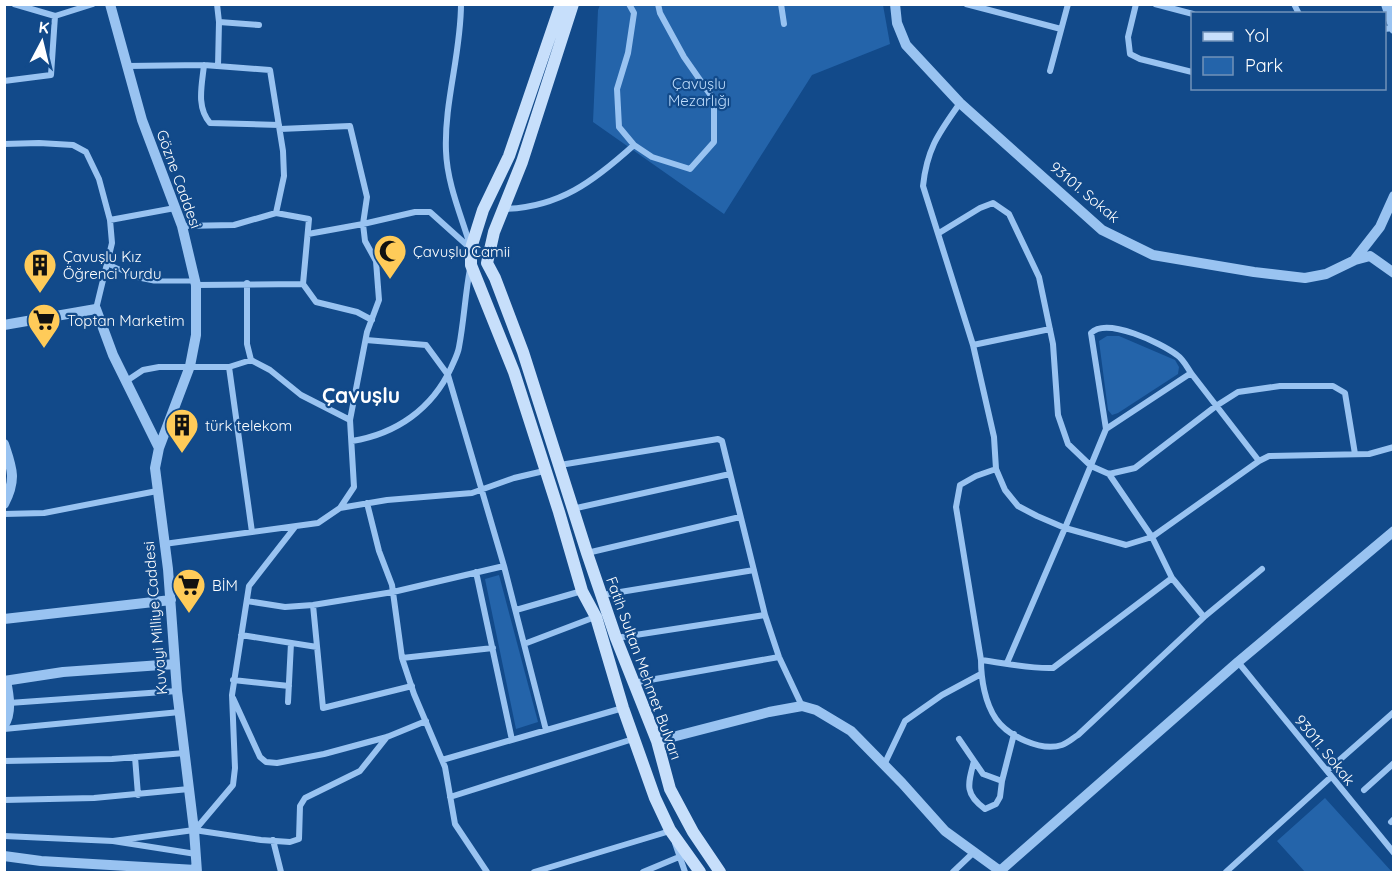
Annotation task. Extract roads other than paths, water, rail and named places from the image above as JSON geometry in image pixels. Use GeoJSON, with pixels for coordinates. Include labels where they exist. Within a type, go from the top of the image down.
{"type":"FeatureCollection","features":[{"type":"Feature","properties":{"kind":"main road"},"geometry":{"type":"LineString","coordinates":[[561,4],[508,156],[483,210],[471,248],[471,266],[514,372],[582,591],[596,617],[633,739],[655,798],[670,830],[700,873]]}},
{"type":"Feature","properties":{"kind":"main road","name":"Fatih Sultan Mehmet Bulvarı"},"geometry":{"type":"LineString","coordinates":[[573,4],[522,162],[494,231],[487,263],[523,352],[572,509],[616,638],[657,741],[670,789],[693,832],[720,873]]}},
{"type":"Feature","properties":{"kind":"street"},"geometry":{"type":"LineString","coordinates":[[14,4],[55,16],[93,4]]}},
{"type":"Feature","properties":{"kind":"street","name":"Gözne Caddesi"},"geometry":{"type":"LineString","coordinates":[[110,4],[142,120],[182,226],[195,283],[196,335],[190,366]]}},
{"type":"Feature","properties":{"kind":"street"},"geometry":{"type":"LineString","coordinates":[[217,4],[218,66]]}},
{"type":"Feature","properties":{"kind":"street"},"geometry":{"type":"LineString","coordinates":[[461,4],[455,73],[446,132],[446,154],[449,177],[471,248]]}},
{"type":"Feature","properties":{"kind":"street"},"geometry":{"type":"LineString","coordinates":[[629,4],[634,13],[628,53],[617,89],[619,127],[634,145],[652,157],[690,169],[714,142],[714,100],[684,57],[660,13],[658,4]]}},
{"type":"Feature","properties":{"kind":"street"},"geometry":{"type":"LineString","coordinates":[[781,4],[784,24]]}},
{"type":"Feature","properties":{"kind":"street","name":"93101. Sokak"},"geometry":{"type":"LineString","coordinates":[[895,4],[897,23],[906,45],[960,102],[1102,230],[1153,255],[1254,272],[1305,278],[1326,273],[1355,260]]}},
{"type":"Feature","properties":{"kind":"street"},"geometry":{"type":"LineString","coordinates":[[966,4],[1061,29]]}},
{"type":"Feature","properties":{"kind":"street"},"geometry":{"type":"LineString","coordinates":[[1050,71],[1068,4]]}},
{"type":"Feature","properties":{"kind":"street"},"geometry":{"type":"LineString","coordinates":[[1136,4],[1128,37],[1130,54],[1191,72]]}},
{"type":"Feature","properties":{"kind":"street"},"geometry":{"type":"LineString","coordinates":[[1155,4],[1191,13]]}},
{"type":"Feature","properties":{"kind":"street"},"geometry":{"type":"LineString","coordinates":[[1386,4],[1393,28]]}},
{"type":"Feature","properties":{"kind":"street"},"geometry":{"type":"LineString","coordinates":[[4,81],[51,75],[55,16]]}},
{"type":"Feature","properties":{"kind":"street"},"geometry":{"type":"LineString","coordinates":[[219,22],[259,25]]}},
{"type":"Feature","properties":{"kind":"street"},"geometry":{"type":"LineString","coordinates":[[164,544],[318,523],[340,508],[354,488],[350,420],[366,340],[379,300],[376,261],[365,241],[363,224],[367,197],[350,126],[280,127],[210,123],[202,114],[204,64]]}},
{"type":"Feature","properties":{"kind":"street"},"geometry":{"type":"LineString","coordinates":[[127,66],[204,64],[270,69],[280,127],[284,176],[276,213]]}},
{"type":"Feature","properties":{"kind":"street"},"geometry":{"type":"LineString","coordinates":[[960,102],[934,140],[926,165],[923,186],[973,345],[994,437],[996,469],[1005,490],[1018,506],[1065,528],[1126,545],[1152,537],[1269,456],[1369,454],[1394,447]]}},
{"type":"Feature","properties":{"kind":"street"},"geometry":{"type":"LineString","coordinates":[[4,144],[73,145],[86,152],[99,179],[110,220],[112,243],[96,309],[103,332],[125,382],[159,448]]}},
{"type":"Feature","properties":{"kind":"street"},"geometry":{"type":"LineString","coordinates":[[503,209],[526,209],[566,195],[602,174],[634,145]]}},
{"type":"Feature","properties":{"kind":"street"},"geometry":{"type":"LineString","coordinates":[[1355,260],[1380,227],[1394,196]]}},
{"type":"Feature","properties":{"kind":"street"},"geometry":{"type":"LineString","coordinates":[[939,234],[980,208],[993,203],[1009,214],[1039,277],[1053,344],[1058,415],[1068,444],[1091,466],[1109,474],[1152,537],[1172,578],[1204,617]]}},
{"type":"Feature","properties":{"kind":"street"},"geometry":{"type":"LineString","coordinates":[[110,220],[175,208]]}},
{"type":"Feature","properties":{"kind":"street"},"geometry":{"type":"LineString","coordinates":[[308,234],[415,212],[430,212],[471,248]]}},
{"type":"Feature","properties":{"kind":"street"},"geometry":{"type":"LineString","coordinates":[[182,226],[234,225],[276,213],[309,219],[303,284],[316,302],[357,312],[372,320]]}},
{"type":"Feature","properties":{"kind":"street"},"geometry":{"type":"LineString","coordinates":[[1355,260],[1371,256],[1394,273]]}},
{"type":"Feature","properties":{"kind":"street"},"geometry":{"type":"LineString","coordinates":[[108,264],[139,278],[154,281],[303,284]]}},
{"type":"Feature","properties":{"kind":"street"},"geometry":{"type":"LineString","coordinates":[[352,441],[373,438],[391,430],[421,411],[443,384],[459,349],[471,266]]}},
{"type":"Feature","properties":{"kind":"street"},"geometry":{"type":"LineString","coordinates":[[247,283],[247,344],[251,360]]}},
{"type":"Feature","properties":{"kind":"street"},"geometry":{"type":"LineString","coordinates":[[4,325],[96,309]]}},
{"type":"Feature","properties":{"kind":"street"},"geometry":{"type":"LineString","coordinates":[[1006,663],[1106,429],[1091,333],[1095,328],[1106,327],[1147,338],[1180,356],[1259,461]]}},
{"type":"Feature","properties":{"kind":"street"},"geometry":{"type":"LineString","coordinates":[[973,345],[1050,329]]}},
{"type":"Feature","properties":{"kind":"street"},"geometry":{"type":"LineString","coordinates":[[366,340],[426,345],[448,375],[504,566],[546,730]]}},
{"type":"Feature","properties":{"kind":"street"},"geometry":{"type":"LineString","coordinates":[[125,382],[143,370],[159,367],[229,367],[251,360],[270,370],[301,395],[350,420]]}},
{"type":"Feature","properties":{"kind":"street","name":"Kuvayi Milliye Caddesi"},"geometry":{"type":"LineString","coordinates":[[190,366],[159,448],[155,468],[171,600],[177,691],[194,830],[196,871]]}},
{"type":"Feature","properties":{"kind":"street"},"geometry":{"type":"LineString","coordinates":[[229,367],[252,532]]}},
{"type":"Feature","properties":{"kind":"street"},"geometry":{"type":"LineString","coordinates":[[1106,429],[1191,373]]}},
{"type":"Feature","properties":{"kind":"street"},"geometry":{"type":"LineString","coordinates":[[1109,474],[1135,468],[1238,392],[1280,386],[1333,386],[1346,393],[1355,454]]}},
{"type":"Feature","properties":{"kind":"street"},"geometry":{"type":"LineString","coordinates":[[560,465],[718,439],[722,441],[765,615],[779,657],[802,706]]}},
{"type":"Feature","properties":{"kind":"street"},"geometry":{"type":"LineString","coordinates":[[4,444],[12,466],[13,480],[4,504]]}},
{"type":"Feature","properties":{"kind":"street"},"geometry":{"type":"LineString","coordinates":[[996,469],[960,485],[956,507],[986,696],[996,720],[1018,739],[1041,746],[1062,745],[1078,735],[1204,617],[1262,569]]}},
{"type":"Feature","properties":{"kind":"street"},"geometry":{"type":"LineString","coordinates":[[340,508],[367,503],[472,493],[514,478],[544,471]]}},
{"type":"Feature","properties":{"kind":"street"},"geometry":{"type":"LineString","coordinates":[[572,509],[730,474]]}},
{"type":"Feature","properties":{"kind":"street"},"geometry":{"type":"LineString","coordinates":[[4,514],[44,513],[157,491]]}},
{"type":"Feature","properties":{"kind":"street"},"geometry":{"type":"LineString","coordinates":[[367,503],[393,592],[402,658],[411,686],[442,760],[455,824],[487,873]]}},
{"type":"Feature","properties":{"kind":"street"},"geometry":{"type":"LineString","coordinates":[[587,553],[740,517]]}},
{"type":"Feature","properties":{"kind":"street"},"geometry":{"type":"LineString","coordinates":[[194,830],[233,785],[235,768],[233,680],[249,586],[296,526]]}},
{"type":"Feature","properties":{"kind":"street"},"geometry":{"type":"LineString","coordinates":[[657,741],[769,712],[802,706],[816,711],[851,731],[945,831],[1000,872],[1238,662],[1394,531]]}},
{"type":"Feature","properties":{"kind":"street"},"geometry":{"type":"LineString","coordinates":[[247,601],[285,607],[313,605],[393,592],[504,566]]}},
{"type":"Feature","properties":{"kind":"street"},"geometry":{"type":"LineString","coordinates":[[602,595],[754,570]]}},
{"type":"Feature","properties":{"kind":"street"},"geometry":{"type":"LineString","coordinates":[[476,572],[512,740]]}},
{"type":"Feature","properties":{"kind":"street"},"geometry":{"type":"LineString","coordinates":[[981,660],[1035,669],[1053,668],[1172,578]]}},
{"type":"Feature","properties":{"kind":"street"},"geometry":{"type":"LineString","coordinates":[[516,610],[582,591]]}},
{"type":"Feature","properties":{"kind":"street"},"geometry":{"type":"LineString","coordinates":[[4,619],[171,600]]}},
{"type":"Feature","properties":{"kind":"street"},"geometry":{"type":"LineString","coordinates":[[313,605],[323,708],[411,686]]}},
{"type":"Feature","properties":{"kind":"street"},"geometry":{"type":"LineString","coordinates":[[616,638],[765,615]]}},
{"type":"Feature","properties":{"kind":"street"},"geometry":{"type":"LineString","coordinates":[[524,644],[596,617]]}},
{"type":"Feature","properties":{"kind":"street"},"geometry":{"type":"LineString","coordinates":[[241,635],[317,647]]}},
{"type":"Feature","properties":{"kind":"street"},"geometry":{"type":"LineString","coordinates":[[288,702],[291,643]]}},
{"type":"Feature","properties":{"kind":"street"},"geometry":{"type":"LineString","coordinates":[[402,658],[493,648]]}},
{"type":"Feature","properties":{"kind":"street"},"geometry":{"type":"LineString","coordinates":[[633,683],[779,657]]}},
{"type":"Feature","properties":{"kind":"street","name":"93011. Sokak"},"geometry":{"type":"LineString","coordinates":[[1238,662],[1394,853]]}},
{"type":"Feature","properties":{"kind":"street"},"geometry":{"type":"LineString","coordinates":[[4,727],[9,703],[5,681],[63,672],[175,664]]}},
{"type":"Feature","properties":{"kind":"street"},"geometry":{"type":"LineString","coordinates":[[884,765],[905,721],[942,695],[981,674]]}},
{"type":"Feature","properties":{"kind":"street"},"geometry":{"type":"LineString","coordinates":[[233,680],[289,686]]}},
{"type":"Feature","properties":{"kind":"street"},"geometry":{"type":"LineString","coordinates":[[9,703],[177,691]]}},
{"type":"Feature","properties":{"kind":"street"},"geometry":{"type":"LineString","coordinates":[[232,695],[260,757],[266,762],[277,763],[324,754],[387,737],[426,722]]}},
{"type":"Feature","properties":{"kind":"street"},"geometry":{"type":"LineString","coordinates":[[442,760],[623,708]]}},
{"type":"Feature","properties":{"kind":"street"},"geometry":{"type":"LineString","coordinates":[[4,727],[180,712]]}},
{"type":"Feature","properties":{"kind":"street"},"geometry":{"type":"LineString","coordinates":[[1327,771],[1394,712]]}},
{"type":"Feature","properties":{"kind":"street"},"geometry":{"type":"LineString","coordinates":[[974,761],[969,778],[970,795],[985,809],[996,804],[1000,797],[1014,734]]}},
{"type":"Feature","properties":{"kind":"street"},"geometry":{"type":"LineString","coordinates":[[113,841],[194,830],[291,842],[299,838],[300,806],[305,798],[360,771],[387,737]]}},
{"type":"Feature","properties":{"kind":"street"},"geometry":{"type":"LineString","coordinates":[[450,797],[633,739]]}},
{"type":"Feature","properties":{"kind":"street"},"geometry":{"type":"LineString","coordinates":[[959,739],[983,774],[1002,781]]}},
{"type":"Feature","properties":{"kind":"street"},"geometry":{"type":"LineString","coordinates":[[4,761],[185,753]]}},
{"type":"Feature","properties":{"kind":"street"},"geometry":{"type":"LineString","coordinates":[[135,757],[138,795]]}},
{"type":"Feature","properties":{"kind":"street"},"geometry":{"type":"LineString","coordinates":[[1364,790],[1394,763]]}},
{"type":"Feature","properties":{"kind":"street"},"geometry":{"type":"LineString","coordinates":[[1226,873],[1331,777]]}},
{"type":"Feature","properties":{"kind":"street"},"geometry":{"type":"LineString","coordinates":[[4,800],[94,798],[189,789]]}},
{"type":"Feature","properties":{"kind":"street"},"geometry":{"type":"LineString","coordinates":[[534,873],[670,830],[685,873]]}},
{"type":"Feature","properties":{"kind":"street"},"geometry":{"type":"LineString","coordinates":[[4,836],[113,841],[195,854]]}},
{"type":"Feature","properties":{"kind":"street"},"geometry":{"type":"LineString","coordinates":[[273,840],[281,873]]}},
{"type":"Feature","properties":{"kind":"street"},"geometry":{"type":"LineString","coordinates":[[953,873],[974,852]]}},
{"type":"Feature","properties":{"kind":"street"},"geometry":{"type":"LineString","coordinates":[[4,856],[40,861],[196,871]]}},
{"type":"Feature","properties":{"kind":"street"},"geometry":{"type":"LineString","coordinates":[[642,873],[679,857]]}},
{"type":"Feature","properties":{"kind":"place","name":"Çavuşlu Camii"},"geometry":{"type":"Point","coordinates":[390,280]}},
{"type":"Feature","properties":{"kind":"place","name":"Çavuşlu Kız Öğrenci Yurdu"},"geometry":{"type":"Point","coordinates":[40,294]}},
{"type":"Feature","properties":{"kind":"place","name":"Toptan Marketim"},"geometry":{"type":"Point","coordinates":[44,349]}},
{"type":"Feature","properties":{"kind":"place","name":"türk telekom"},"geometry":{"type":"Point","coordinates":[182,454]}},
{"type":"Feature","properties":{"kind":"place","name":"BİM"},"geometry":{"type":"Point","coordinates":[189,614]}},
{"type":"Feature","properties":{"kind":"district","name":"Çavuşlu"},"geometry":{"type":"Point","coordinates":[361,395]}},
{"type":"Feature","properties":{"kind":"park label","name":"Çavuşlu Mezarlığı"},"geometry":{"type":"Point","coordinates":[699,92]}}]}
